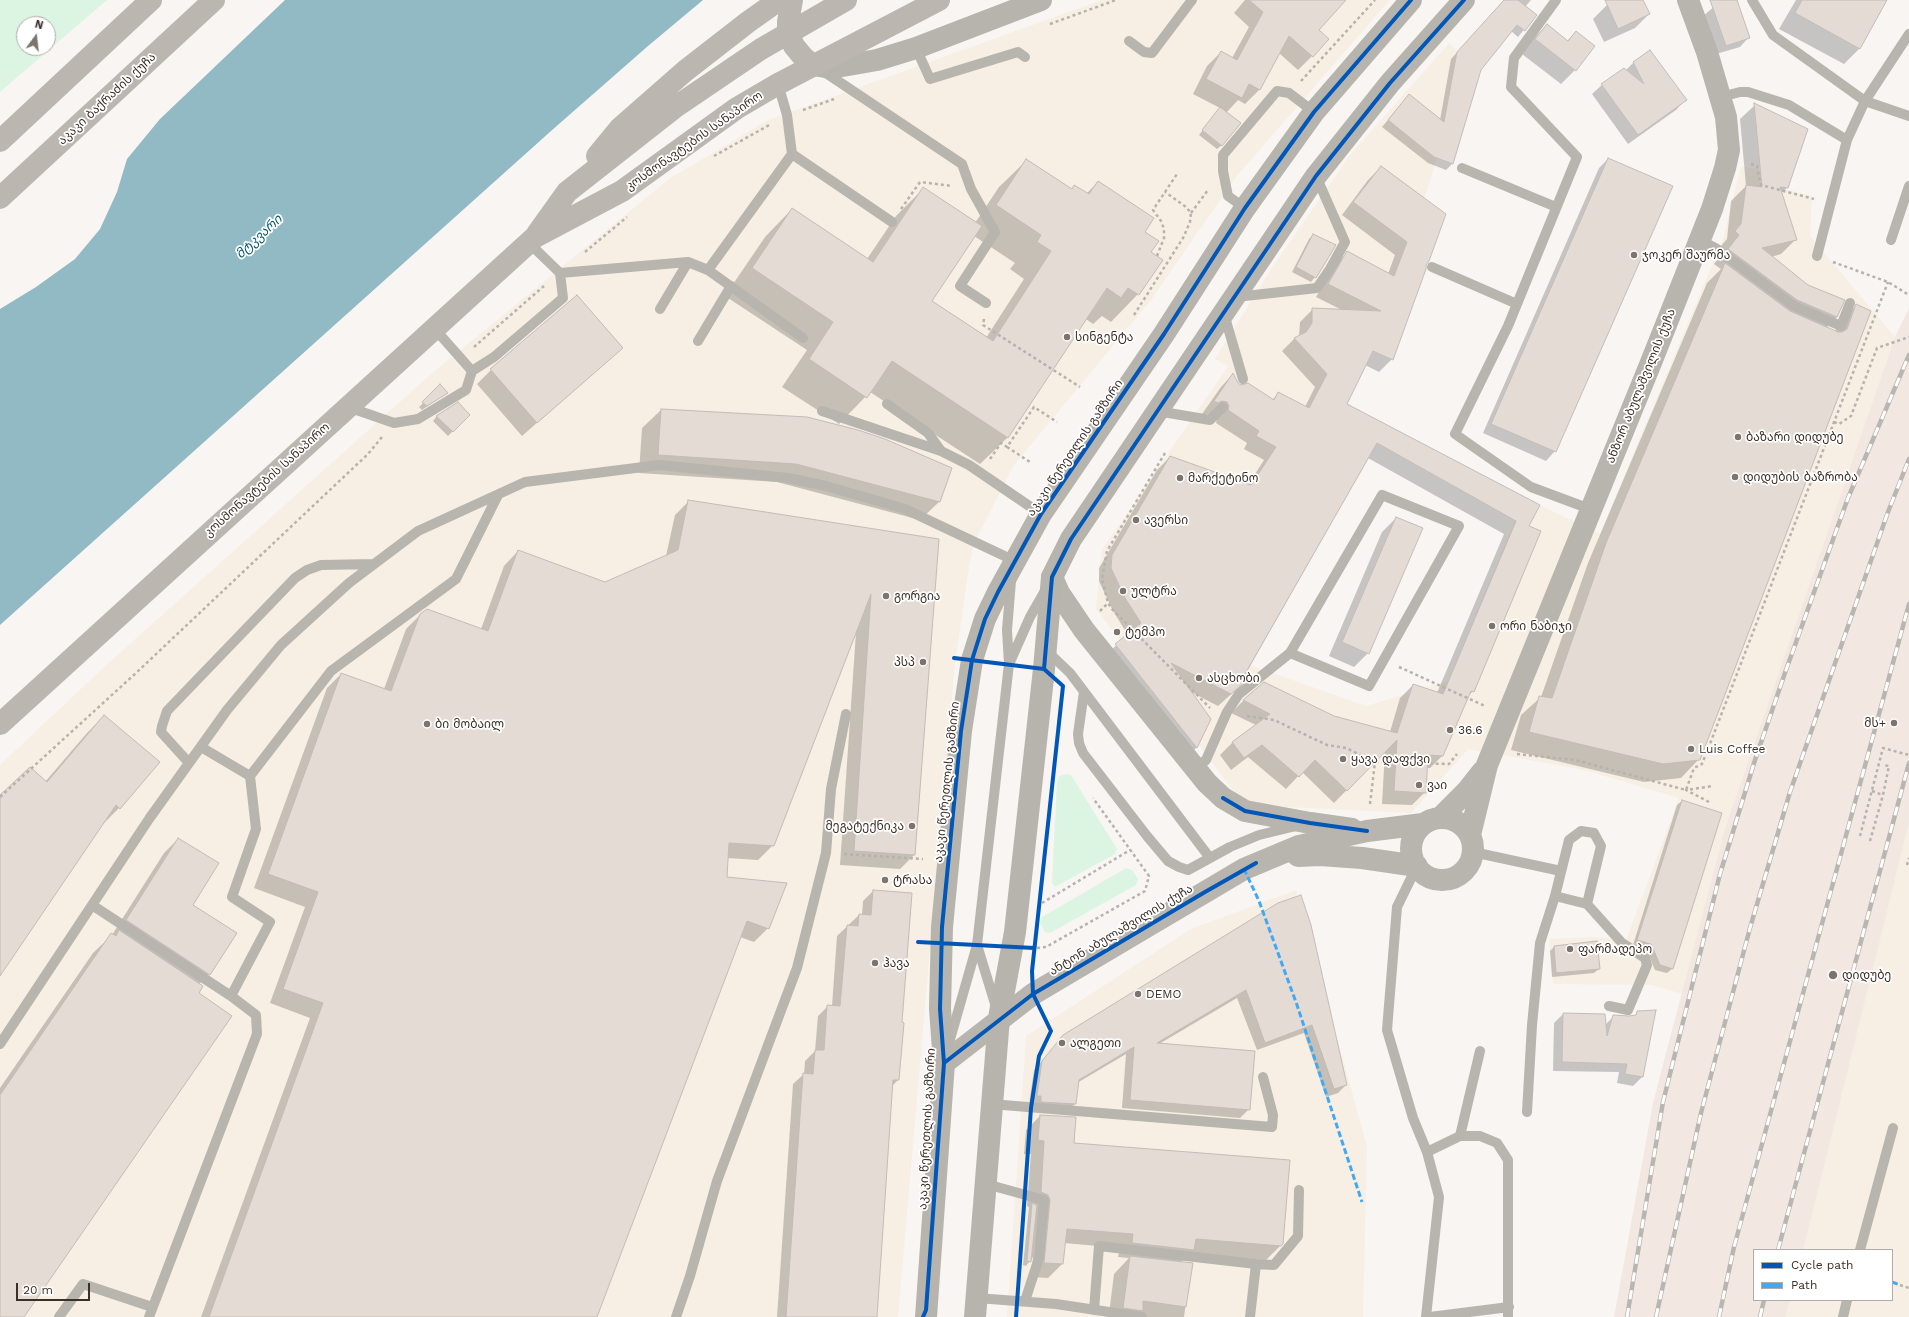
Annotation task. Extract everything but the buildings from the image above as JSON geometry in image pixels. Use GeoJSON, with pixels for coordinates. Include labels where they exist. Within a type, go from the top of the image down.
{"type":"FeatureCollection","features":[{"type":"Feature","properties":{"kind":"main road"},"geometry":{"type":"LineString","coordinates":[[0,141],[151,0]]}},
{"type":"Feature","properties":{"kind":"main road","name":"აკაკი ბაქრაძის ქუჩა"},"geometry":{"type":"LineString","coordinates":[[0,198],[214,0]]}},
{"type":"Feature","properties":{"kind":"main road"},"geometry":{"type":"LineString","coordinates":[[567,192],[620,128],[686,71],[748,22],[779,0]]}},
{"type":"Feature","properties":{"kind":"main road"},"geometry":{"type":"LineString","coordinates":[[792,0],[788,22],[788,33],[794,46],[804,58],[813,64],[831,68],[854,65],[916,48],[1041,0]]}},
{"type":"Feature","properties":{"kind":"main road","name":"კოსმონავტების სანაპირო"},"geometry":{"type":"LineString","coordinates":[[0,724],[531,240],[567,192],[674,108],[788,33],[846,0]]}},
{"type":"Feature","properties":{"kind":"main road","name":"კოსმონავტების სანაპირო"},"geometry":{"type":"LineString","coordinates":[[531,240],[622,191],[737,108],[813,64],[939,0]]}},
{"type":"Feature","properties":{"kind":"main road","name":"აკაკი წერეთლის გამზირი"},"geometry":{"type":"LineString","coordinates":[[926,1317],[944,1063],[940,1009],[941,943],[958,761],[966,696],[972,660],[985,619],[1041,514],[1164,334],[1236,202],[1411,0]]}},
{"type":"Feature","properties":{"kind":"main road"},"geometry":{"type":"LineString","coordinates":[[976,1308],[999,1018],[1013,948],[1046,650],[1052,577],[1071,539],[1316,176],[1390,83],[1464,0]]}},
{"type":"Feature","properties":{"kind":"street","name":"ანზორ აბულაშვილის ქუჩა"},"geometry":{"type":"LineString","coordinates":[[1471,843],[1487,765],[1720,188],[1729,150],[1726,117],[1707,52],[1688,0]]}},
{"type":"Feature","properties":{"kind":"street","name":"ანტონ აბულაშვილის ქუჩა"},"geometry":{"type":"LineString","coordinates":[[1052,577],[1059,593],[1072,614],[1196,768],[1223,798],[1234,806],[1245,811],[1310,823],[1367,831]]}},
{"type":"Feature","properties":{"kind":"street","name":"ანზორ აბულაშვილის ქუჩა"},"geometry":{"type":"LineString","coordinates":[[1432,821],[1467,791],[1487,765]]}},
{"type":"Feature","properties":{"kind":"street"},"geometry":{"type":"LineString","coordinates":[[1452,820],[1462,825],[1471,843],[1469,863],[1461,873],[1450,879],[1437,880],[1426,875],[1416,866],[1412,855],[1412,844],[1416,833],[1432,821],[1452,820]]}},
{"type":"Feature","properties":{"kind":"street","name":"ანტონ აბულაშვილის ქუჩა"},"geometry":{"type":"LineString","coordinates":[[944,1063],[999,1018],[1034,994],[1171,911],[1244,869],[1299,846],[1367,831],[1432,821]]}},
{"type":"Feature","properties":{"kind":"street","name":"ანტონ აბულაშვილის ქუჩა"},"geometry":{"type":"LineString","coordinates":[[1269,858],[1320,855],[1362,858],[1416,866]]}},
{"type":"Feature","properties":{"kind":"lane"},"geometry":{"type":"LineString","coordinates":[[1129,41],[1144,52],[1152,53],[1192,0]]}},
{"type":"Feature","properties":{"kind":"lane"},"geometry":{"type":"LineString","coordinates":[[1556,0],[1514,58],[1510,87],[1577,157],[1517,304],[1455,434],[1531,487],[1590,509]]}},
{"type":"Feature","properties":{"kind":"lane"},"geometry":{"type":"LineString","coordinates":[[1752,0],[1773,35],[1865,101],[1909,116]]}},
{"type":"Feature","properties":{"kind":"lane"},"geometry":{"type":"LineString","coordinates":[[1817,256],[1829,204],[1847,140],[1865,101],[1909,34]]}},
{"type":"Feature","properties":{"kind":"lane"},"geometry":{"type":"LineString","coordinates":[[916,48],[930,79],[1018,52],[1025,57]]}},
{"type":"Feature","properties":{"kind":"lane"},"geometry":{"type":"LineString","coordinates":[[813,64],[962,164],[971,189],[995,232],[960,286],[986,303]]}},
{"type":"Feature","properties":{"kind":"lane"},"geometry":{"type":"LineString","coordinates":[[708,270],[792,154],[787,115],[778,84]]}},
{"type":"Feature","properties":{"kind":"lane"},"geometry":{"type":"LineString","coordinates":[[1236,202],[1223,171],[1223,155],[1272,96],[1277,91],[1289,94],[1314,112]]}},
{"type":"Feature","properties":{"kind":"lane"},"geometry":{"type":"LineString","coordinates":[[1721,97],[1740,92],[1748,92],[1789,105],[1847,140]]}},
{"type":"Feature","properties":{"kind":"lane"},"geometry":{"type":"LineString","coordinates":[[792,154],[892,222]]}},
{"type":"Feature","properties":{"kind":"lane"},"geometry":{"type":"LineString","coordinates":[[1462,168],[1556,207]]}},
{"type":"Feature","properties":{"kind":"lane"},"geometry":{"type":"LineString","coordinates":[[1243,379],[1229,305],[1317,288],[1326,276],[1345,242],[1316,176]]}},
{"type":"Feature","properties":{"kind":"lane"},"geometry":{"type":"LineString","coordinates":[[1891,240],[1909,186]]}},
{"type":"Feature","properties":{"kind":"lane"},"geometry":{"type":"LineString","coordinates":[[348,406],[394,423],[418,419],[466,390],[472,371],[494,357],[563,298],[560,273],[531,240]]}},
{"type":"Feature","properties":{"kind":"lane"},"geometry":{"type":"LineString","coordinates":[[1700,240],[1717,249],[1794,306],[1841,326],[1850,303]]}},
{"type":"Feature","properties":{"kind":"lane"},"geometry":{"type":"LineString","coordinates":[[560,273],[688,262],[708,270],[803,338]]}},
{"type":"Feature","properties":{"kind":"lane"},"geometry":{"type":"LineString","coordinates":[[660,310],[688,262]]}},
{"type":"Feature","properties":{"kind":"lane"},"geometry":{"type":"LineString","coordinates":[[1432,267],[1517,304]]}},
{"type":"Feature","properties":{"kind":"lane"},"geometry":{"type":"LineString","coordinates":[[698,341],[731,286]]}},
{"type":"Feature","properties":{"kind":"lane"},"geometry":{"type":"LineString","coordinates":[[434,328],[472,371]]}},
{"type":"Feature","properties":{"kind":"lane"},"geometry":{"type":"LineString","coordinates":[[887,404],[928,433],[941,451]]}},
{"type":"Feature","properties":{"kind":"lane"},"geometry":{"type":"LineString","coordinates":[[1157,411],[1210,420],[1223,407]]}},
{"type":"Feature","properties":{"kind":"lane"},"geometry":{"type":"LineString","coordinates":[[822,411],[941,451],[969,465],[1041,514]]}},
{"type":"Feature","properties":{"kind":"lane"},"geometry":{"type":"LineString","coordinates":[[0,1044],[149,819],[227,710],[280,645],[349,583],[418,531],[525,482],[659,465],[788,478],[826,486],[905,509],[1015,562],[1009,594],[1007,630],[1009,664],[977,945],[944,1063]]}},
{"type":"Feature","properties":{"kind":"lane"},"geometry":{"type":"LineString","coordinates":[[231,996],[270,922],[232,896],[256,829],[250,776],[331,671],[456,579],[498,495]]}},
{"type":"Feature","properties":{"kind":"lane"},"geometry":{"type":"LineString","coordinates":[[1196,768],[1206,760],[1227,712],[1239,694],[1290,652],[1382,495],[1459,526],[1370,686],[1290,652]]}},
{"type":"Feature","properties":{"kind":"lane"},"geometry":{"type":"LineString","coordinates":[[190,763],[161,732],[167,711],[295,578],[307,570],[321,565],[374,564]]}},
{"type":"Feature","properties":{"kind":"lane"},"geometry":{"type":"LineString","coordinates":[[1009,664],[1030,617],[1052,577]]}},
{"type":"Feature","properties":{"kind":"lane"},"geometry":{"type":"LineString","coordinates":[[1046,650],[1070,673],[1210,858]]}},
{"type":"Feature","properties":{"kind":"lane"},"geometry":{"type":"LineString","coordinates":[[1084,692],[1078,734],[1079,744],[1083,753],[1168,861],[1188,870],[1230,847],[1259,835],[1310,823]]}},
{"type":"Feature","properties":{"kind":"lane"},"geometry":{"type":"LineString","coordinates":[[676,1317],[690,1276],[717,1181],[797,968],[826,853],[831,789],[846,714]]}},
{"type":"Feature","properties":{"kind":"lane"},"geometry":{"type":"LineString","coordinates":[[201,747],[250,776]]}},
{"type":"Feature","properties":{"kind":"lane"},"geometry":{"type":"LineString","coordinates":[[1527,1112],[1532,1025],[1540,943],[1555,896],[1569,840],[1581,831],[1594,834],[1601,846],[1587,904]]}},
{"type":"Feature","properties":{"kind":"lane"},"geometry":{"type":"LineString","coordinates":[[1471,843],[1561,871]]}},
{"type":"Feature","properties":{"kind":"lane"},"geometry":{"type":"LineString","coordinates":[[1416,866],[1397,906],[1387,1030],[1413,1118],[1427,1152],[1439,1197],[1426,1317]]}},
{"type":"Feature","properties":{"kind":"lane"},"geometry":{"type":"LineString","coordinates":[[1555,896],[1587,904],[1622,943],[1645,958],[1647,965],[1628,1010],[1609,1006]]}},
{"type":"Feature","properties":{"kind":"lane"},"geometry":{"type":"LineString","coordinates":[[58,1317],[83,1284],[151,1312],[256,1034],[256,1015],[231,996],[92,905]]}},
{"type":"Feature","properties":{"kind":"lane"},"geometry":{"type":"LineString","coordinates":[[977,945],[999,1018]]}},
{"type":"Feature","properties":{"kind":"lane"},"geometry":{"type":"LineString","coordinates":[[1460,1136],[1480,1051]]}},
{"type":"Feature","properties":{"kind":"lane"},"geometry":{"type":"LineString","coordinates":[[992,1104],[1272,1127],[1273,1115],[1262,1077]]}},
{"type":"Feature","properties":{"kind":"lane"},"geometry":{"type":"LineString","coordinates":[[1860,1249],[1892,1128]]}},
{"type":"Feature","properties":{"kind":"lane"},"geometry":{"type":"LineString","coordinates":[[1427,1152],[1460,1136],[1480,1136],[1497,1143],[1508,1160],[1508,1312],[1430,1317]]}},
{"type":"Feature","properties":{"kind":"lane"},"geometry":{"type":"LineString","coordinates":[[986,1184],[1044,1200],[1039,1258],[1026,1301]]}},
{"type":"Feature","properties":{"kind":"lane"},"geometry":{"type":"LineString","coordinates":[[1094,1310],[1099,1246],[1274,1265],[1298,1236],[1299,1190]]}},
{"type":"Feature","properties":{"kind":"lane"},"geometry":{"type":"LineString","coordinates":[[1250,1317],[1256,1264]]}},
{"type":"Feature","properties":{"kind":"lane"},"geometry":{"type":"LineString","coordinates":[[976,1308],[1026,1301],[1142,1317]]}},
{"type":"Feature","properties":{"kind":"lane"},"geometry":{"type":"LineString","coordinates":[[1843,1317],[1847,1301]]}},
{"type":"Feature","properties":{"kind":"path"},"geometry":{"type":"LineString","coordinates":[[1289,94],[1375,0]]}},
{"type":"Feature","properties":{"kind":"path"},"geometry":{"type":"LineString","coordinates":[[1746,163],[1758,166],[1761,185],[1829,204]]}},
{"type":"Feature","properties":{"kind":"path"},"geometry":{"type":"LineString","coordinates":[[1134,315],[1183,238],[1190,222],[1191,213],[1223,171]]}},
{"type":"Feature","properties":{"kind":"path"},"geometry":{"type":"LineString","coordinates":[[1157,256],[1164,238],[1164,229],[1161,221],[1153,210],[1177,174]]}},
{"type":"Feature","properties":{"kind":"path"},"geometry":{"type":"LineString","coordinates":[[892,222],[920,182],[971,189]]}},
{"type":"Feature","properties":{"kind":"path"},"geometry":{"type":"LineString","coordinates":[[1165,192],[1191,213]]}},
{"type":"Feature","properties":{"kind":"path"},"geometry":{"type":"LineString","coordinates":[[1817,256],[1888,282],[1909,295]]}},
{"type":"Feature","properties":{"kind":"path"},"geometry":{"type":"LineString","coordinates":[[1686,790],[1694,768],[1702,764],[1714,736],[1888,282]]}},
{"type":"Feature","properties":{"kind":"path"},"geometry":{"type":"LineString","coordinates":[[984,325],[1080,387]]}},
{"type":"Feature","properties":{"kind":"path"},"geometry":{"type":"LineString","coordinates":[[1834,422],[1839,424],[1851,416],[1878,348],[1909,337]]}},
{"type":"Feature","properties":{"kind":"path"},"geometry":{"type":"LineString","coordinates":[[1007,447],[1034,407],[1057,422]]}},
{"type":"Feature","properties":{"kind":"path"},"geometry":{"type":"LineString","coordinates":[[0,796],[136,673],[368,454],[394,423]]}},
{"type":"Feature","properties":{"kind":"path"},"geometry":{"type":"LineString","coordinates":[[990,458],[1001,443],[1030,462]]}},
{"type":"Feature","properties":{"kind":"path"},"geometry":{"type":"LineString","coordinates":[[1165,452],[1107,551],[1102,579],[1108,603],[1112,609],[1210,708],[1274,720],[1327,745],[1346,748],[1375,762],[1449,764],[1457,754]]}},
{"type":"Feature","properties":{"kind":"path"},"geometry":{"type":"LineString","coordinates":[[1384,660],[1506,716]]}},
{"type":"Feature","properties":{"kind":"path"},"geometry":{"type":"LineString","coordinates":[[1860,836],[1883,748],[1909,755]]}},
{"type":"Feature","properties":{"kind":"path"},"geometry":{"type":"LineString","coordinates":[[1510,754],[1575,760],[1686,790],[1709,802]]}},
{"type":"Feature","properties":{"kind":"path"},"geometry":{"type":"LineString","coordinates":[[1370,804],[1375,762]]}},
{"type":"Feature","properties":{"kind":"path"},"geometry":{"type":"LineString","coordinates":[[1870,841],[1890,766],[1882,765]]}},
{"type":"Feature","properties":{"kind":"path"},"geometry":{"type":"LineString","coordinates":[[1686,790],[1713,786]]}},
{"type":"Feature","properties":{"kind":"path"},"geometry":{"type":"LineString","coordinates":[[1872,791],[1883,794]]}},
{"type":"Feature","properties":{"kind":"path"},"geometry":{"type":"LineString","coordinates":[[1034,948],[1046,947],[1145,891],[1149,876],[1089,793]]}},
{"type":"Feature","properties":{"kind":"path"},"geometry":{"type":"LineString","coordinates":[[1039,905],[1133,848]]}},
{"type":"Feature","properties":{"kind":"path"},"geometry":{"type":"LineString","coordinates":[[826,853],[923,858]]}},
{"type":"Feature","properties":{"kind":"path"},"geometry":{"type":"LineString","coordinates":[[1907,865],[1909,858]]}},
{"type":"Feature","properties":{"kind":"path"},"geometry":{"type":"LineString","coordinates":[[1039,905],[1040,898]]}},
{"type":"Feature","properties":{"kind":"path"},"geometry":{"type":"LineString","coordinates":[[1033,956],[1035,941]]}},
{"type":"Feature","properties":{"kind":"path"},"geometry":{"type":"LineString","coordinates":[[1900,1285],[1909,1288]]}},
{"type":"Feature","properties":{"kind":"shaded area"},"geometry":{"type":"Polygon","coordinates":[[[1102,0],[1390,0],[1236,177],[1151,300],[1014,465],[974,543],[955,663],[898,1317],[0,1317],[0,765],[103,668],[431,374],[669,179],[768,120],[1102,0]]]}},
{"type":"Feature","properties":{"kind":"shaded area","name":"დიდუბის ბაზრობა"},"geometry":{"type":"Polygon","coordinates":[[[1449,43],[1457,52],[1437,158],[1424,200],[1378,319],[1359,311],[1310,408],[1377,443],[1250,665],[1366,706],[1448,681],[1515,520],[1529,526],[1540,505],[1600,534],[1723,239],[1741,167],[1758,169],[1760,183],[1812,196],[1810,236],[1895,337],[1725,828],[1682,994],[1652,985],[1553,984],[1549,939],[1593,937],[1626,940],[1679,798],[1584,770],[1468,749],[1411,813],[1244,805],[1096,609],[1102,550],[1228,366],[1215,359],[1273,266],[1350,155],[1449,43]]]}},
{"type":"Feature","properties":{"kind":"shaded area"},"geometry":{"type":"Polygon","coordinates":[[[1909,308],[1909,823],[1803,1249],[1753,1249],[1753,1301],[1790,1301],[1785,1317],[1614,1317],[1653,1103],[1725,828],[1895,337],[1909,308]]]}},
{"type":"Feature","properties":{"kind":"shaded area"},"geometry":{"type":"Polygon","coordinates":[[[1909,823],[1909,1317],[1784,1317],[1789,1301],[1893,1301],[1893,1249],[1801,1249],[1909,823]]]}},
{"type":"Feature","properties":{"kind":"shaded area"},"geometry":{"type":"Polygon","coordinates":[[[1296,890],[1367,1146],[1363,1317],[1007,1317],[1026,1036],[1191,929],[1296,890]]]}},
{"type":"Feature","properties":{"kind":"green space"},"geometry":{"type":"Polygon","coordinates":[[[0,0],[107,0],[56,44],[56,16],[16,16],[16,56],[42,56],[0,92],[0,0]]]}},
{"type":"Feature","properties":{"kind":"green space"},"geometry":{"type":"Polygon","coordinates":[[[1066,774],[1071,775],[1117,849],[1115,854],[1055,887],[1052,883],[1057,782],[1059,776],[1066,774]]]}},
{"type":"Feature","properties":{"kind":"green space"},"geometry":{"type":"Polygon","coordinates":[[[1126,868],[1132,870],[1138,879],[1136,885],[1050,933],[1045,932],[1040,923],[1042,917],[1126,868]]]}},
{"type":"Feature","properties":{"kind":"water","name":"მტკვარი"},"geometry":{"type":"Polygon","coordinates":[[[285,0],[703,0],[551,131],[0,625],[0,309],[36,287],[75,259],[100,229],[117,192],[127,159],[160,119],[285,0]]]}},
{"type":"Feature","properties":{"kind":"railway"},"geometry":{"type":"LineString","coordinates":[[1627,1317],[1663,1102],[1720,874],[1755,760],[1848,498],[1909,355]]}},
{"type":"Feature","properties":{"kind":"railway"},"geometry":{"type":"LineString","coordinates":[[1656,1317],[1701,1113],[1750,928],[1790,792],[1888,512],[1909,459]]}},
{"type":"Feature","properties":{"kind":"railway"},"geometry":{"type":"LineString","coordinates":[[1719,1317],[1734,1247],[1909,604]]}},
{"type":"Feature","properties":{"kind":"railway"},"geometry":{"type":"LineString","coordinates":[[1778,1249],[1909,763]]}},
{"type":"Feature","properties":{"kind":"railway"},"geometry":{"type":"LineString","coordinates":[[1760,1317],[1764,1301]]}},
{"type":"Feature","properties":{"kind":"marked path"},"geometry":{"type":"LineString","coordinates":[[1244,869],[1259,901],[1297,1005],[1362,1202]]}},
{"type":"Feature","properties":{"kind":"marked path"},"geometry":{"type":"LineString","coordinates":[[1893,1282],[1900,1285]]}},
{"type":"Feature","properties":{"kind":"cycle path"},"geometry":{"type":"LineString","coordinates":[[923,1317],[926,1310],[944,1063],[940,1009],[942,927],[961,731],[972,660],[985,619],[998,592],[1041,514],[1164,334],[1245,208],[1314,112],[1411,0]]}},
{"type":"Feature","properties":{"kind":"cycle path"},"geometry":{"type":"LineString","coordinates":[[1044,669],[1052,577],[1071,539],[1316,176],[1390,83],[1464,0]]}},
{"type":"Feature","properties":{"kind":"cycle path"},"geometry":{"type":"LineString","coordinates":[[954,658],[1044,669],[1063,686],[1032,971],[1033,994],[1051,1031],[1039,1056],[1031,1108],[1016,1317]]}},
{"type":"Feature","properties":{"kind":"cycle path"},"geometry":{"type":"LineString","coordinates":[[1223,798],[1245,811],[1310,823],[1367,831]]}},
{"type":"Feature","properties":{"kind":"cycle path"},"geometry":{"type":"LineString","coordinates":[[944,1063],[1033,994],[1256,863]]}},
{"type":"Feature","properties":{"kind":"cycle path"},"geometry":{"type":"LineString","coordinates":[[918,942],[1034,948]]}},
{"type":"Feature","properties":{"kind":"place","name":"ჯოკერ შაურმა"},"geometry":{"type":"Point","coordinates":[1634,255]}},
{"type":"Feature","properties":{"kind":"place","name":"სინგენტა"},"geometry":{"type":"Point","coordinates":[1067,337]}},
{"type":"Feature","properties":{"kind":"place","name":"ბაზარი დიდუბე"},"geometry":{"type":"Point","coordinates":[1738,437]}},
{"type":"Feature","properties":{"kind":"place","name":"დიდუბის ბაზრობა"},"geometry":{"type":"Point","coordinates":[1735,477]}},
{"type":"Feature","properties":{"kind":"place","name":"მარქეტინო"},"geometry":{"type":"Point","coordinates":[1180,478]}},
{"type":"Feature","properties":{"kind":"place","name":"ავერსი"},"geometry":{"type":"Point","coordinates":[1136,520]}},
{"type":"Feature","properties":{"kind":"place","name":"ულტრა"},"geometry":{"type":"Point","coordinates":[1123,591]}},
{"type":"Feature","properties":{"kind":"place","name":"გორგია"},"geometry":{"type":"Point","coordinates":[886,596]}},
{"type":"Feature","properties":{"kind":"place","name":"ორი ნაბიჯი"},"geometry":{"type":"Point","coordinates":[1492,626]}},
{"type":"Feature","properties":{"kind":"place","name":"ტემპო"},"geometry":{"type":"Point","coordinates":[1117,632]}},
{"type":"Feature","properties":{"kind":"place","name":"პსპ"},"geometry":{"type":"Point","coordinates":[923,662]}},
{"type":"Feature","properties":{"kind":"place","name":"ასცხობი"},"geometry":{"type":"Point","coordinates":[1199,678]}},
{"type":"Feature","properties":{"kind":"place","name":"მს+"},"geometry":{"type":"Point","coordinates":[1894,723]}},
{"type":"Feature","properties":{"kind":"place","name":"ბი მობაილ"},"geometry":{"type":"Point","coordinates":[427,724]}},
{"type":"Feature","properties":{"kind":"place","name":"36.6"},"geometry":{"type":"Point","coordinates":[1450,730]}},
{"type":"Feature","properties":{"kind":"place","name":"Luis Coffee"},"geometry":{"type":"Point","coordinates":[1691,749]}},
{"type":"Feature","properties":{"kind":"place","name":"ყავა დაფქვი"},"geometry":{"type":"Point","coordinates":[1343,759]}},
{"type":"Feature","properties":{"kind":"place","name":"ვაი"},"geometry":{"type":"Point","coordinates":[1419,785]}},
{"type":"Feature","properties":{"kind":"place","name":"მეგატექნიკა"},"geometry":{"type":"Point","coordinates":[912,826]}},
{"type":"Feature","properties":{"kind":"place","name":"ტრასა"},"geometry":{"type":"Point","coordinates":[885,880]}},
{"type":"Feature","properties":{"kind":"place","name":"ფარმადეპო"},"geometry":{"type":"Point","coordinates":[1570,949]}},
{"type":"Feature","properties":{"kind":"place","name":"ჰავა"},"geometry":{"type":"Point","coordinates":[875,963]}},
{"type":"Feature","properties":{"kind":"place","name":"დიდუბე"},"geometry":{"type":"Point","coordinates":[1833,975]}},
{"type":"Feature","properties":{"kind":"place","name":"DEMO"},"geometry":{"type":"Point","coordinates":[1138,994]}},
{"type":"Feature","properties":{"kind":"place","name":"ალგეთი"},"geometry":{"type":"Point","coordinates":[1062,1043]}}]}
